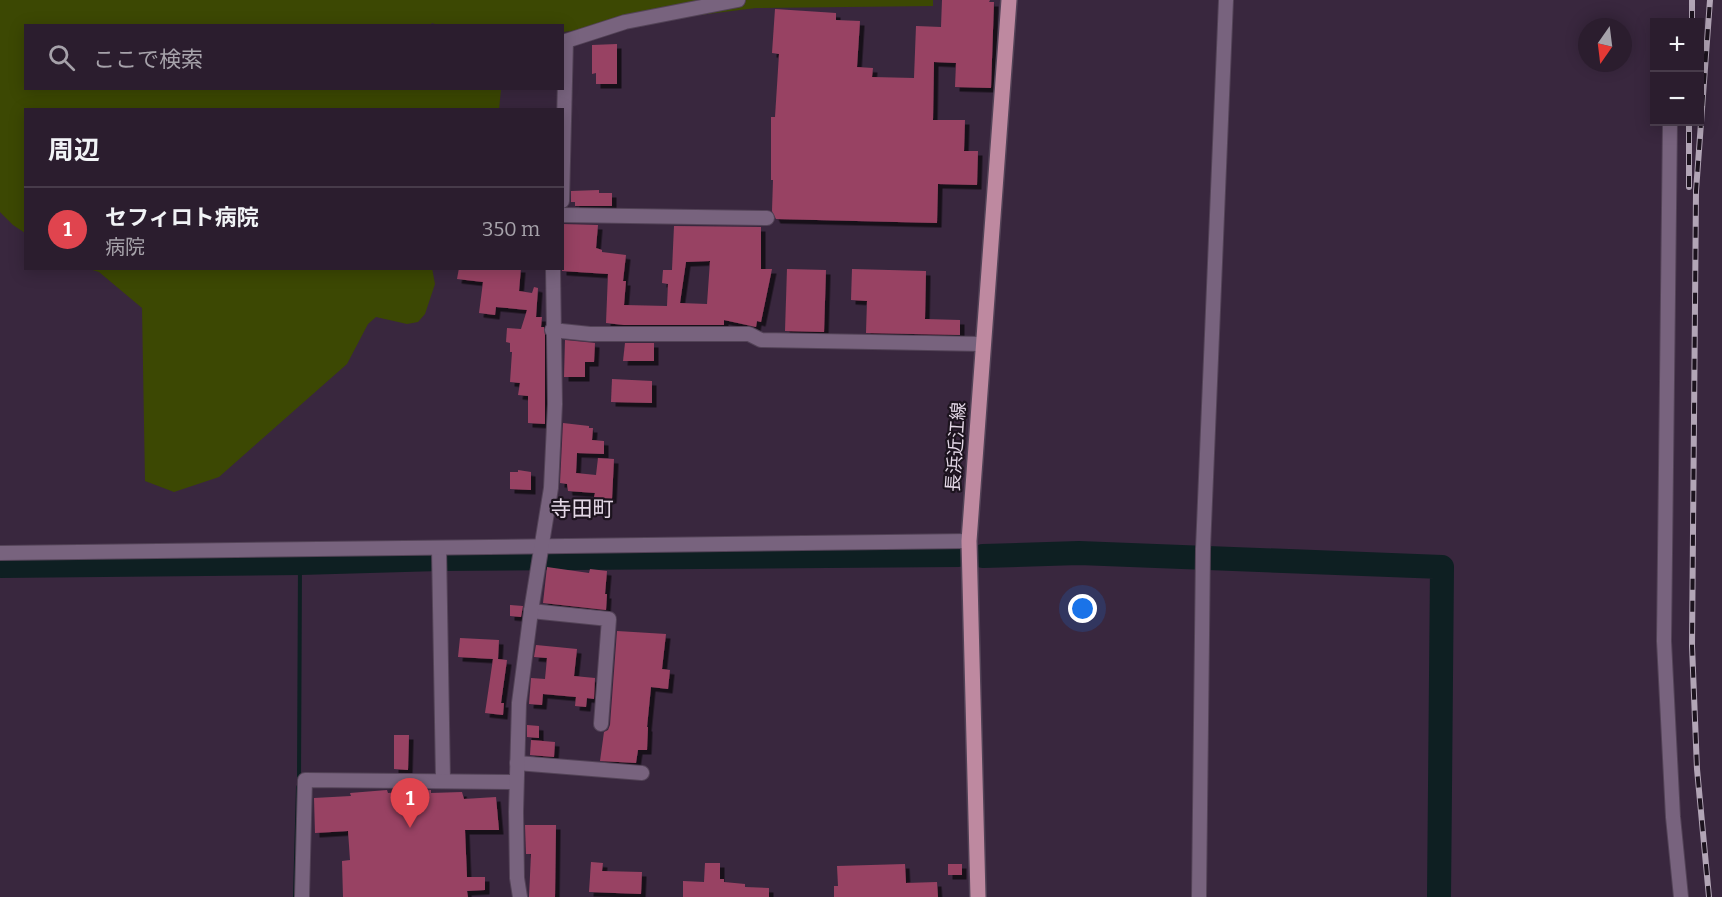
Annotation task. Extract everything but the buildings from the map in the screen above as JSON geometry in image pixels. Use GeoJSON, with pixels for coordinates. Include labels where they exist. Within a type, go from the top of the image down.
{"type":"FeatureCollection","features":[{"type":"Feature","properties":{"kind":"main road","name":"長浜近江線"},"geometry":{"type":"LineString","coordinates":[[978,897],[969,541],[1009,0]]}},
{"type":"Feature","properties":{"kind":"street"},"geometry":{"type":"LineString","coordinates":[[564,121],[566,41],[625,22],[738,0]]}},
{"type":"Feature","properties":{"kind":"street"},"geometry":{"type":"LineString","coordinates":[[1199,897],[1203,559],[1226,0]]}},
{"type":"Feature","properties":{"kind":"street"},"geometry":{"type":"LineString","coordinates":[[1670,126],[1664,641],[1673,817],[1682,897]]}},
{"type":"Feature","properties":{"kind":"street"},"geometry":{"type":"LineString","coordinates":[[564,216],[767,218]]}},
{"type":"Feature","properties":{"kind":"street"},"geometry":{"type":"LineString","coordinates":[[520,897],[517,878],[515,782],[519,703],[551,488],[555,404],[552,330],[553,270]]}},
{"type":"Feature","properties":{"kind":"street"},"geometry":{"type":"LineString","coordinates":[[552,330],[590,334],[749,334],[761,340],[982,344]]}},
{"type":"Feature","properties":{"kind":"street"},"geometry":{"type":"LineString","coordinates":[[0,553],[540,555],[969,541]]}},
{"type":"Feature","properties":{"kind":"street"},"geometry":{"type":"LineString","coordinates":[[439,556],[443,780]]}},
{"type":"Feature","properties":{"kind":"street"},"geometry":{"type":"LineString","coordinates":[[531,611],[609,619],[602,724]]}},
{"type":"Feature","properties":{"kind":"street"},"geometry":{"type":"LineString","coordinates":[[517,763],[642,773]]}},
{"type":"Feature","properties":{"kind":"street"},"geometry":{"type":"LineString","coordinates":[[303,897],[305,780],[515,782]]}},
{"type":"Feature","properties":{"kind":"green space"},"geometry":{"type":"Polygon","coordinates":[[[0,0],[933,0],[933,6],[756,8],[564,32],[564,24],[24,24],[24,90],[501,90],[499,108],[24,108],[24,232],[0,212],[0,0]]]}},
{"type":"Feature","properties":{"kind":"green space"},"geometry":{"type":"Polygon","coordinates":[[[92,270],[432,270],[435,284],[425,314],[418,322],[407,324],[376,317],[368,324],[347,364],[219,477],[174,492],[145,481],[142,308],[99,272],[92,270]]]}},
{"type":"Feature","properties":{"kind":"waterway"},"geometry":{"type":"LineString","coordinates":[[983,556],[1079,553],[1442,567],[1439,897]]}},
{"type":"Feature","properties":{"kind":"waterway"},"geometry":{"type":"LineString","coordinates":[[0,566],[439,559],[958,555]]}},
{"type":"Feature","properties":{"kind":"waterway"},"geometry":{"type":"LineString","coordinates":[[299,779],[300,563]]}},
{"type":"Feature","properties":{"kind":"waterway"},"geometry":{"type":"LineString","coordinates":[[295,897],[298,787]]}},
{"type":"Feature","properties":{"kind":"railway"},"geometry":{"type":"LineString","coordinates":[[1692,0],[1692,18]]}},
{"type":"Feature","properties":{"kind":"railway"},"geometry":{"type":"LineString","coordinates":[[1709,897],[1697,769],[1692,646],[1696,191],[1710,0]]}},
{"type":"Feature","properties":{"kind":"railway"},"geometry":{"type":"LineString","coordinates":[[1689,126],[1689,187]]}},
{"type":"Feature","properties":{"kind":"place","name":"セフィロト病院"},"geometry":{"type":"Point","coordinates":[410,828]}},
{"type":"Feature","properties":{"kind":"district","name":"寺田町"},"geometry":{"type":"Point","coordinates":[582,509]}}]}
